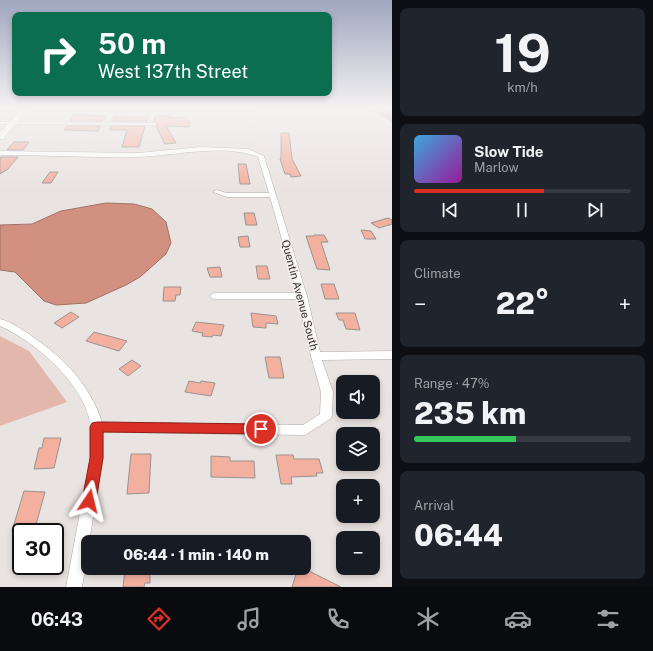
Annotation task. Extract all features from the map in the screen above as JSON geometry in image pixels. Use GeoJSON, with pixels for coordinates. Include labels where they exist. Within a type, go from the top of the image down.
{"type":"FeatureCollection","features":[{"type":"Feature","properties":{"kind":"street","name":"Quentin Avenue South"},"geometry":{"type":"LineString","coordinates":[[0,153],[138,155],[190,149],[243,150],[256,153],[262,158],[302,296],[316,356],[327,392],[326,416],[305,430],[97,427]]}},
{"type":"Feature","properties":{"kind":"street"},"geometry":{"type":"LineString","coordinates":[[216,192],[228,195],[273,195]]}},
{"type":"Feature","properties":{"kind":"street"},"geometry":{"type":"LineString","coordinates":[[214,296],[302,296]]}},
{"type":"Feature","properties":{"kind":"street"},"geometry":{"type":"LineString","coordinates":[[0,322],[20,331],[72,375],[84,392],[94,414],[97,427],[97,458],[74,587]]}},
{"type":"Feature","properties":{"kind":"street"},"geometry":{"type":"LineString","coordinates":[[316,356],[392,355]]}},
{"type":"Feature","properties":{"kind":"shaded area"},"geometry":{"type":"Polygon","coordinates":[[[106,203],[134,204],[152,209],[166,222],[171,243],[166,254],[140,277],[86,303],[56,305],[44,301],[15,272],[0,270],[0,225],[32,224],[61,211],[106,203]]]}},
{"type":"Feature","properties":{"kind":"shaded area"},"geometry":{"type":"Polygon","coordinates":[[[0,336],[29,351],[67,402],[0,426],[0,336]]]}},
{"type":"Feature","properties":{"kind":"building"},"geometry":{"type":"Polygon","coordinates":[[[125,136],[142,136],[139,147],[122,147],[125,136]]]}},
{"type":"Feature","properties":{"kind":"building"},"geometry":{"type":"Polygon","coordinates":[[[161,136],[172,136],[176,143],[165,144],[161,136]]]}},
{"type":"Feature","properties":{"kind":"building"},"geometry":{"type":"Polygon","coordinates":[[[281,136],[289,136],[292,159],[301,176],[291,177],[290,174],[285,174],[281,159],[281,136]]]}},
{"type":"Feature","properties":{"kind":"building"},"geometry":{"type":"Polygon","coordinates":[[[14,142],[29,142],[23,150],[7,150],[14,142]]]}},
{"type":"Feature","properties":{"kind":"building"},"geometry":{"type":"Polygon","coordinates":[[[18,157],[8,169],[0,174],[0,158],[18,157]]]}},
{"type":"Feature","properties":{"kind":"building"},"geometry":{"type":"Polygon","coordinates":[[[238,164],[246,164],[250,184],[240,184],[238,164]]]}},
{"type":"Feature","properties":{"kind":"building"},"geometry":{"type":"Polygon","coordinates":[[[50,172],[58,172],[51,183],[42,183],[50,172]]]}},
{"type":"Feature","properties":{"kind":"building"},"geometry":{"type":"Polygon","coordinates":[[[244,213],[254,213],[257,225],[246,225],[244,213]]]}},
{"type":"Feature","properties":{"kind":"building"},"geometry":{"type":"Polygon","coordinates":[[[388,218],[392,220],[392,224],[379,228],[371,223],[388,218]]]}},
{"type":"Feature","properties":{"kind":"building"},"geometry":{"type":"Polygon","coordinates":[[[361,230],[371,231],[376,239],[365,239],[361,230]]]}},
{"type":"Feature","properties":{"kind":"building"},"geometry":{"type":"Polygon","coordinates":[[[324,235],[328,242],[321,242],[330,270],[317,269],[306,236],[324,235]]]}},
{"type":"Feature","properties":{"kind":"building"},"geometry":{"type":"Polygon","coordinates":[[[248,236],[250,247],[240,247],[238,237],[248,236]]]}},
{"type":"Feature","properties":{"kind":"building"},"geometry":{"type":"Polygon","coordinates":[[[256,266],[267,266],[270,279],[258,279],[256,266]]]}},
{"type":"Feature","properties":{"kind":"building"},"geometry":{"type":"Polygon","coordinates":[[[220,267],[222,277],[210,277],[207,268],[220,267]]]}},
{"type":"Feature","properties":{"kind":"building"},"geometry":{"type":"Polygon","coordinates":[[[321,284],[334,284],[339,299],[325,299],[321,284]]]}},
{"type":"Feature","properties":{"kind":"building"},"geometry":{"type":"Polygon","coordinates":[[[164,287],[181,287],[180,295],[176,295],[175,301],[163,301],[164,287]]]}},
{"type":"Feature","properties":{"kind":"building"},"geometry":{"type":"Polygon","coordinates":[[[71,312],[79,317],[62,328],[54,323],[71,312]]]}},
{"type":"Feature","properties":{"kind":"building"},"geometry":{"type":"Polygon","coordinates":[[[251,313],[276,316],[278,324],[266,323],[266,328],[253,327],[251,313]]]}},
{"type":"Feature","properties":{"kind":"building"},"geometry":{"type":"Polygon","coordinates":[[[336,313],[355,313],[360,330],[346,329],[343,320],[339,320],[336,313]]]}},
{"type":"Feature","properties":{"kind":"building"},"geometry":{"type":"Polygon","coordinates":[[[196,322],[224,325],[221,336],[202,336],[203,333],[192,331],[196,322]]]}},
{"type":"Feature","properties":{"kind":"building"},"geometry":{"type":"Polygon","coordinates":[[[94,332],[127,341],[119,351],[86,341],[94,332]]]}},
{"type":"Feature","properties":{"kind":"building"},"geometry":{"type":"Polygon","coordinates":[[[265,357],[280,357],[284,378],[269,378],[265,357]]]}},
{"type":"Feature","properties":{"kind":"building"},"geometry":{"type":"Polygon","coordinates":[[[132,360],[141,366],[128,376],[119,369],[132,360]]]}},
{"type":"Feature","properties":{"kind":"building"},"geometry":{"type":"Polygon","coordinates":[[[189,381],[215,383],[211,396],[185,392],[189,381]]]}},
{"type":"Feature","properties":{"kind":"building"},"geometry":{"type":"Polygon","coordinates":[[[44,438],[61,438],[54,468],[34,469],[39,448],[42,448],[44,438]]]}},
{"type":"Feature","properties":{"kind":"building"},"geometry":{"type":"Polygon","coordinates":[[[131,454],[151,454],[149,493],[127,494],[131,454]]]}},
{"type":"Feature","properties":{"kind":"building"},"geometry":{"type":"Polygon","coordinates":[[[276,455],[293,455],[294,459],[319,459],[323,473],[316,473],[317,476],[291,477],[292,484],[281,484],[276,455]]]}},
{"type":"Feature","properties":{"kind":"building"},"geometry":{"type":"Polygon","coordinates":[[[211,456],[230,457],[230,461],[254,461],[255,478],[211,477],[211,456]]]}},
{"type":"Feature","properties":{"kind":"building"},"geometry":{"type":"Polygon","coordinates":[[[24,491],[45,492],[36,523],[14,523],[24,491]]]}},
{"type":"Feature","properties":{"kind":"building"},"geometry":{"type":"Polygon","coordinates":[[[311,572],[341,587],[292,587],[296,575],[311,575],[311,572]]]}},
{"type":"Feature","properties":{"kind":"building"},"geometry":{"type":"Polygon","coordinates":[[[124,575],[150,575],[150,583],[145,583],[144,587],[123,587],[124,575]]]}},
{"type":"Feature","properties":{"kind":"route"},"geometry":{"type":"LineString","coordinates":[[89,501],[97,458],[97,427],[261,429]]}}]}
